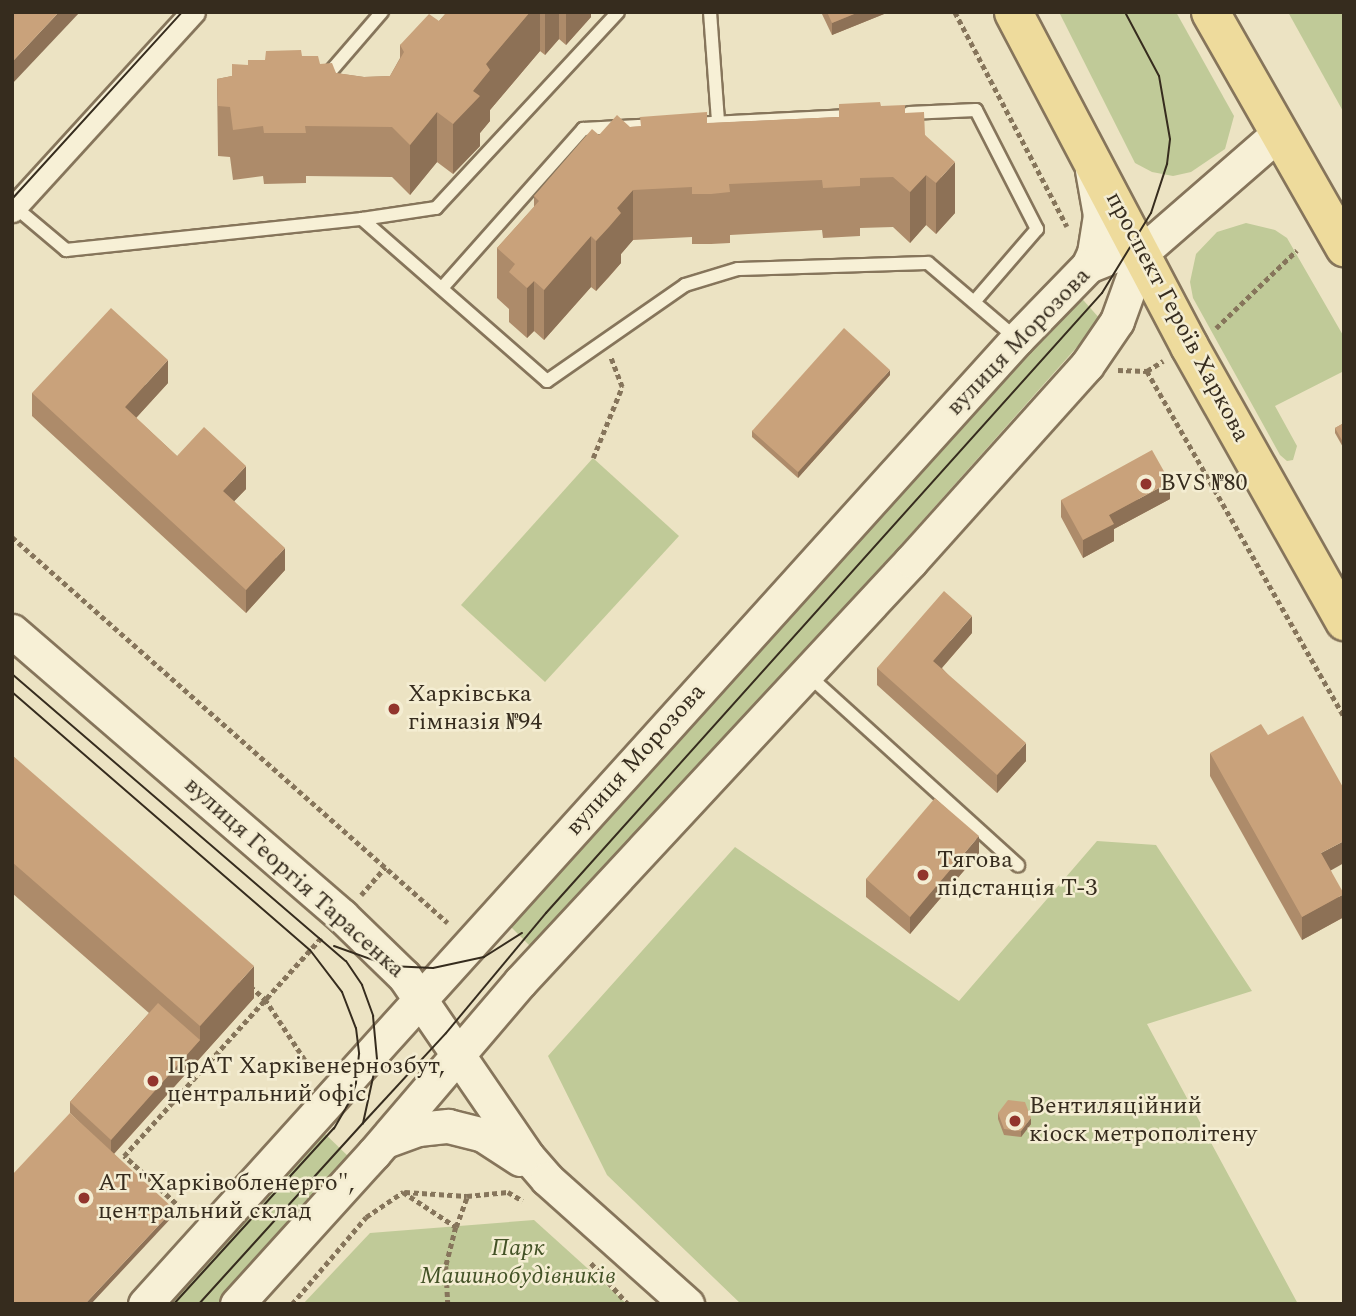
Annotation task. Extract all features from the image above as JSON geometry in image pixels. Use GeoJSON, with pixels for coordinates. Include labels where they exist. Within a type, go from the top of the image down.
{"type":"FeatureCollection","features":[{"type":"Feature","properties":{"kind":"main road","name":"проспект Героїв Харкова"},"geometry":{"type":"LineString","coordinates":[[1013,12],[1142,252],[1189,346],[1344,621]]}},
{"type":"Feature","properties":{"kind":"main road"},"geometry":{"type":"LineString","coordinates":[[1210,12],[1344,247]]}},
{"type":"Feature","properties":{"kind":"main road"},"geometry":{"type":"LineString","coordinates":[[1142,252],[1279,133]]}},
{"type":"Feature","properties":{"kind":"main road"},"geometry":{"type":"LineString","coordinates":[[1081,252],[1094,253],[1100,215],[1090,157]]}},
{"type":"Feature","properties":{"kind":"main road","name":"вулиця Морозова"},"geometry":{"type":"LineString","coordinates":[[145,1304],[1017,339],[1081,252],[1142,252],[1117,321],[1099,350],[807,673],[520,982],[460,1055],[237,1304]]}},
{"type":"Feature","properties":{"kind":"main road","name":"вулиця Георгія Тарасенка"},"geometry":{"type":"LineString","coordinates":[[12,631],[342,916],[404,976],[460,1055],[497,1115],[537,1191],[687,1304]]}},
{"type":"Feature","properties":{"kind":"main road"},"geometry":{"type":"LineString","coordinates":[[383,1142],[432,1127],[467,1129],[500,1144],[537,1191]]}},
{"type":"Feature","properties":{"kind":"street"},"geometry":{"type":"LineString","coordinates":[[14,208],[183,16]]}},
{"type":"Feature","properties":{"kind":"lane"},"geometry":{"type":"LineString","coordinates":[[331,71],[382,12]]}},
{"type":"Feature","properties":{"kind":"lane"},"geometry":{"type":"LineString","coordinates":[[14,208],[66,250],[362,219],[436,208],[618,12]]}},
{"type":"Feature","properties":{"kind":"lane"},"geometry":{"type":"LineString","coordinates":[[710,12],[718,122]]}},
{"type":"Feature","properties":{"kind":"lane"},"geometry":{"type":"LineString","coordinates":[[895,114],[976,110],[1037,229],[974,302]]}},
{"type":"Feature","properties":{"kind":"lane"},"geometry":{"type":"LineString","coordinates":[[442,288],[583,129],[868,115]]}},
{"type":"Feature","properties":{"kind":"lane"},"geometry":{"type":"LineString","coordinates":[[362,219],[547,381],[685,285],[738,268],[928,263],[1017,339]]}},
{"type":"Feature","properties":{"kind":"lane"},"geometry":{"type":"LineString","coordinates":[[807,673],[1018,865]]}},
{"type":"Feature","properties":{"kind":"path"},"geometry":{"type":"LineString","coordinates":[[956,12],[1081,252]]}},
{"type":"Feature","properties":{"kind":"path"},"geometry":{"type":"LineString","coordinates":[[1212,331],[1297,250]]}},
{"type":"Feature","properties":{"kind":"path"},"geometry":{"type":"LineString","coordinates":[[593,458],[622,387],[605,341]]}},
{"type":"Feature","properties":{"kind":"path"},"geometry":{"type":"LineString","coordinates":[[1167,359],[1147,371],[1344,717]]}},
{"type":"Feature","properties":{"kind":"path"},"geometry":{"type":"LineString","coordinates":[[12,537],[451,926]]}},
{"type":"Feature","properties":{"kind":"path"},"geometry":{"type":"LineString","coordinates":[[360,895],[385,867]]}},
{"type":"Feature","properties":{"kind":"path"},"geometry":{"type":"LineString","coordinates":[[191,1218],[124,1156],[325,933]]}},
{"type":"Feature","properties":{"kind":"path"},"geometry":{"type":"LineString","coordinates":[[245,981],[265,999],[319,1082]]}},
{"type":"Feature","properties":{"kind":"path"},"geometry":{"type":"LineString","coordinates":[[227,1028],[234,1034]]}},
{"type":"Feature","properties":{"kind":"path"},"geometry":{"type":"LineString","coordinates":[[292,1304],[366,1217],[403,1192],[467,1196],[537,1191]]}},
{"type":"Feature","properties":{"kind":"path"},"geometry":{"type":"LineString","coordinates":[[403,1192],[456,1227]]}},
{"type":"Feature","properties":{"kind":"path"},"geometry":{"type":"LineString","coordinates":[[448,1304],[446,1266],[467,1196]]}},
{"type":"Feature","properties":{"kind":"path"},"geometry":{"type":"LineString","coordinates":[[582,1253],[628,1304]]}},
{"type":"Feature","properties":{"kind":"green space"},"geometry":{"type":"Polygon","coordinates":[[[1059,12],[1176,12],[1234,116],[1225,149],[1191,172],[1173,176],[1152,172],[1135,163],[1059,12]]]}},
{"type":"Feature","properties":{"kind":"green space"},"geometry":{"type":"Polygon","coordinates":[[[1288,12],[1344,12],[1344,113],[1288,12]]]}},
{"type":"Feature","properties":{"kind":"green space"},"geometry":{"type":"Polygon","coordinates":[[[1246,223],[1275,230],[1287,238],[1344,337],[1344,371],[1275,406],[1297,446],[1293,460],[1287,461],[1280,455],[1193,298],[1190,282],[1196,254],[1217,232],[1246,223]]]}},
{"type":"Feature","properties":{"kind":"green space"},"geometry":{"type":"Polygon","coordinates":[[[1076,292],[1101,320],[537,953],[508,924],[1076,292]]]}},
{"type":"Feature","properties":{"kind":"green space"},"geometry":{"type":"Polygon","coordinates":[[[593,458],[679,536],[545,682],[461,605],[593,458]]]}},
{"type":"Feature","properties":{"kind":"green space"},"geometry":{"type":"Polygon","coordinates":[[[1097,841],[1156,845],[1252,991],[1147,1024],[1298,1304],[741,1304],[607,1175],[548,1056],[735,847],[959,1001],[1097,841]]]}},
{"type":"Feature","properties":{"kind":"green space"},"geometry":{"type":"Polygon","coordinates":[[[319,1128],[350,1158],[218,1304],[160,1304],[319,1128]]]}},
{"type":"Feature","properties":{"kind":"green space","name":"Парк Машинобудівників"},"geometry":{"type":"Polygon","coordinates":[[[534,1220],[627,1304],[303,1304],[370,1233],[534,1220]]]}},
{"type":"Feature","properties":{"kind":"building"},"geometry":{"type":"Polygon","coordinates":[[[12,12],[59,12],[12,62],[12,12]]]}},
{"type":"Feature","properties":{"kind":"building"},"geometry":{"type":"Polygon","coordinates":[[[447,12],[530,12],[486,64],[490,70],[473,91],[480,96],[453,124],[437,112],[410,145],[392,127],[305,126],[306,133],[264,133],[263,126],[233,130],[230,107],[218,106],[217,79],[232,76],[232,64],[248,65],[248,60],[265,60],[266,51],[301,50],[302,56],[318,56],[320,64],[332,63],[336,73],[364,77],[390,76],[404,52],[400,45],[429,14],[439,21],[447,12]]]}},
{"type":"Feature","properties":{"kind":"building"},"geometry":{"type":"Polygon","coordinates":[[[827,12],[859,12],[832,23],[827,12]]]}},
{"type":"Feature","properties":{"kind":"building"},"geometry":{"type":"Polygon","coordinates":[[[880,102],[881,106],[905,105],[905,113],[924,112],[925,135],[955,162],[936,183],[926,175],[910,192],[893,177],[860,178],[860,186],[823,188],[822,180],[729,184],[730,192],[711,194],[692,194],[692,187],[633,190],[617,208],[621,213],[609,227],[596,241],[591,236],[544,290],[534,281],[527,288],[509,272],[515,264],[497,248],[539,201],[534,196],[592,129],[599,135],[617,115],[630,127],[641,126],[640,117],[707,112],[707,123],[839,117],[839,104],[880,102]]]}},
{"type":"Feature","properties":{"kind":"building"},"geometry":{"type":"Polygon","coordinates":[[[111,308],[168,360],[125,407],[177,456],[204,427],[246,466],[223,491],[285,548],[246,590],[32,393],[111,308]]]}},
{"type":"Feature","properties":{"kind":"building"},"geometry":{"type":"Polygon","coordinates":[[[844,328],[890,370],[798,472],[752,431],[844,328]]]}},
{"type":"Feature","properties":{"kind":"building"},"geometry":{"type":"Polygon","coordinates":[[[1344,423],[1344,444],[1335,428],[1344,423]]]}},
{"type":"Feature","properties":{"kind":"building"},"geometry":{"type":"Polygon","coordinates":[[[1152,450],[1170,482],[1109,515],[1114,524],[1083,540],[1061,500],[1152,450]]]}},
{"type":"Feature","properties":{"kind":"building"},"geometry":{"type":"Polygon","coordinates":[[[944,591],[972,616],[933,661],[1026,743],[997,775],[877,668],[944,591]]]}},
{"type":"Feature","properties":{"kind":"building"},"geometry":{"type":"Polygon","coordinates":[[[1303,716],[1344,789],[1344,841],[1321,853],[1344,894],[1302,917],[1210,753],[1261,724],[1268,735],[1303,716]]]}},
{"type":"Feature","properties":{"kind":"building"},"geometry":{"type":"Polygon","coordinates":[[[12,755],[254,966],[200,1026],[12,862],[12,755]]]}},
{"type":"Feature","properties":{"kind":"building","name":"Тягова підстанція Т-3"},"geometry":{"type":"Polygon","coordinates":[[[935,798],[979,836],[910,917],[866,879],[935,798]]]}},
{"type":"Feature","properties":{"kind":"building"},"geometry":{"type":"Polygon","coordinates":[[[158,1003],[200,1040],[111,1140],[70,1102],[158,1003]]]}},
{"type":"Feature","properties":{"kind":"building","name":"Вентиляційний кіоск метрополітену"},"geometry":{"type":"Polygon","coordinates":[[[1008,1100],[1025,1102],[1031,1118],[1021,1131],[1004,1129],[998,1113],[1008,1100]]]}},
{"type":"Feature","properties":{"kind":"building","name":"АТ \"Харківобленерго\", центральний склад"},"geometry":{"type":"Polygon","coordinates":[[[70,1113],[174,1209],[85,1304],[12,1304],[12,1175],[70,1113]]]}},
{"type":"Feature","properties":{"kind":"tram line"},"geometry":{"type":"LineString","coordinates":[[12,199],[182,12]]}},
{"type":"Feature","properties":{"kind":"tram line"},"geometry":{"type":"LineString","coordinates":[[363,1123],[446,1033],[546,913],[1102,293],[1151,213],[1167,164],[1170,139],[1159,76],[1125,12]]}},
{"type":"Feature","properties":{"kind":"tram line"},"geometry":{"type":"LineString","coordinates":[[12,674],[346,961],[362,985],[373,1016],[377,1059],[363,1123],[199,1304]]}},
{"type":"Feature","properties":{"kind":"tram line"},"geometry":{"type":"LineString","coordinates":[[12,692],[310,950],[342,992],[356,1028],[359,1054],[356,1083],[351,1099],[334,1128],[174,1304]]}},
{"type":"Feature","properties":{"kind":"tram line"},"geometry":{"type":"LineString","coordinates":[[334,946],[390,966],[433,968],[484,957],[522,933]]}},
{"type":"Feature","properties":{"kind":"place","name":"BVS №80"},"geometry":{"type":"Point","coordinates":[1146,484]}},
{"type":"Feature","properties":{"kind":"place","name":"Харківська гімназія №94"},"geometry":{"type":"Point","coordinates":[394,709]}},
{"type":"Feature","properties":{"kind":"place","name":"Тягова підстанція Т-3"},"geometry":{"type":"Point","coordinates":[923,875]}},
{"type":"Feature","properties":{"kind":"place","name":"ПрАТ Харківенернозбут, центральний офіс"},"geometry":{"type":"Point","coordinates":[153,1081]}},
{"type":"Feature","properties":{"kind":"place","name":"Вентиляційний кіоск метрополітену"},"geometry":{"type":"Point","coordinates":[1015,1121]}},
{"type":"Feature","properties":{"kind":"place","name":"АТ \"Харківобленерго\", центральний склад"},"geometry":{"type":"Point","coordinates":[84,1198]}}]}
